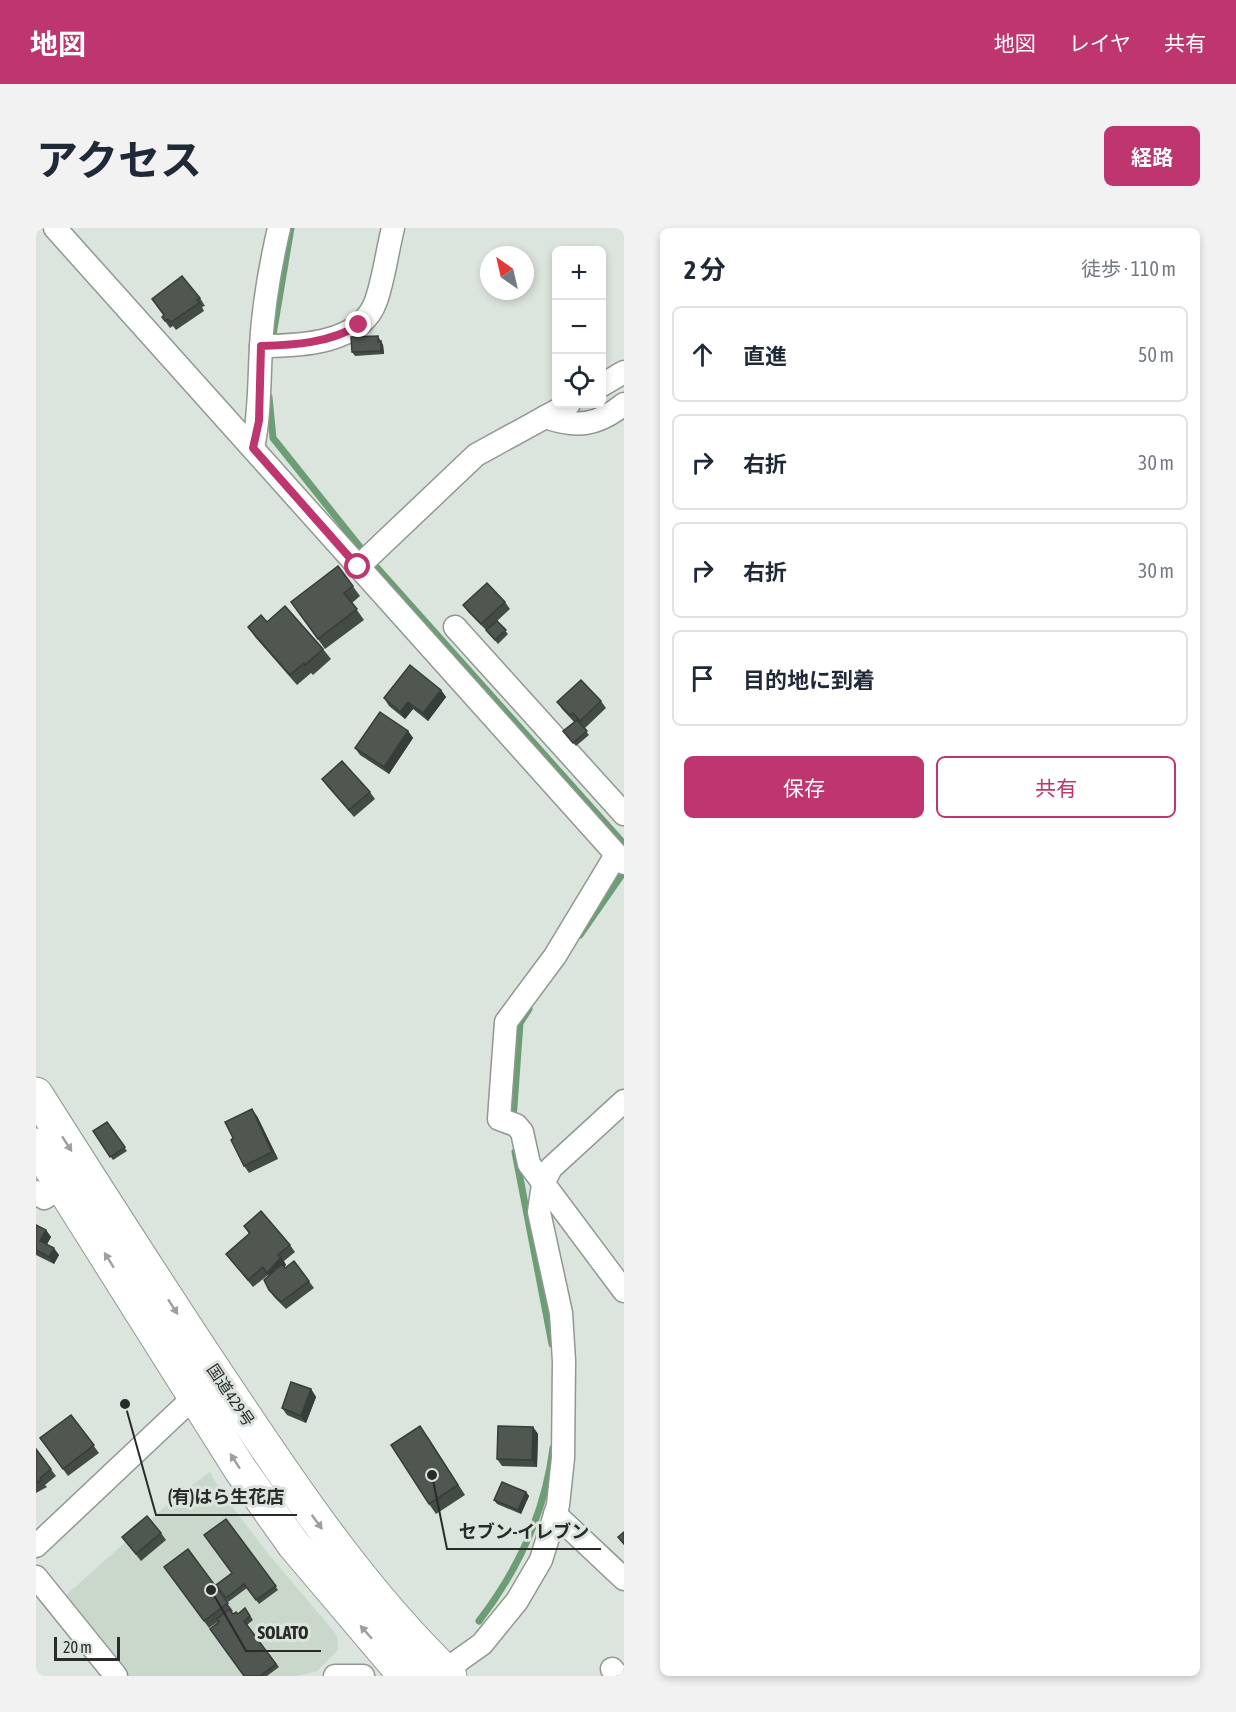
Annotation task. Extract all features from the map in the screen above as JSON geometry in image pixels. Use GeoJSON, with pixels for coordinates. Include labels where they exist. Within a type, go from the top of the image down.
{"type":"FeatureCollection","features":[{"type":"Feature","properties":{"kind":"highway","name":"国道429号"},"geometry":{"type":"LineString","coordinates":[[36,1094],[62,1184],[320,1527],[383,1604],[445,1674]]}},
{"type":"Feature","properties":{"kind":"highway","name":"国道429号"},"geometry":{"type":"LineString","coordinates":[[36,1145],[240,1469],[294,1545],[405,1676]]}},
{"type":"Feature","properties":{"kind":"highway"},"geometry":{"type":"LineString","coordinates":[[412,1676],[445,1674]]}},
{"type":"Feature","properties":{"kind":"street"},"geometry":{"type":"LineString","coordinates":[[56,228],[253,448],[365,560],[619,840]]}},
{"type":"Feature","properties":{"kind":"street"},"geometry":{"type":"LineString","coordinates":[[253,448],[271,346],[268,277],[279,228]]}},
{"type":"Feature","properties":{"kind":"street"},"geometry":{"type":"LineString","coordinates":[[271,346],[344,335],[359,325],[376,303],[393,228]]}},
{"type":"Feature","properties":{"kind":"street"},"geometry":{"type":"LineString","coordinates":[[606,383],[624,372]]}},
{"type":"Feature","properties":{"kind":"street"},"geometry":{"type":"LineString","coordinates":[[545,417],[569,426],[607,418],[624,404]]}},
{"type":"Feature","properties":{"kind":"street"},"geometry":{"type":"LineString","coordinates":[[365,560],[476,455],[562,408]]}},
{"type":"Feature","properties":{"kind":"street"},"geometry":{"type":"LineString","coordinates":[[455,627],[619,840]]}},
{"type":"Feature","properties":{"kind":"street"},"geometry":{"type":"LineString","coordinates":[[619,840],[555,956],[506,1022],[499,1119],[512,1124],[522,1132],[529,1164],[624,1291]]}},
{"type":"Feature","properties":{"kind":"street"},"geometry":{"type":"LineString","coordinates":[[445,1674],[482,1644],[517,1601],[541,1560],[555,1514],[563,1458],[564,1361],[561,1312],[539,1212],[543,1184],[551,1168],[624,1101]]}},
{"type":"Feature","properties":{"kind":"street"},"geometry":{"type":"LineString","coordinates":[[36,1546],[194,1397]]}},
{"type":"Feature","properties":{"kind":"street"},"geometry":{"type":"LineString","coordinates":[[555,1514],[624,1579]]}},
{"type":"Feature","properties":{"kind":"street"},"geometry":{"type":"LineString","coordinates":[[36,1577],[116,1676]]}},
{"type":"Feature","properties":{"kind":"street"},"geometry":{"type":"LineString","coordinates":[[335,1676],[363,1676]]}},
{"type":"Feature","properties":{"kind":"shaded area"},"geometry":{"type":"Polygon","coordinates":[[[210,1472],[221,1492],[270,1556],[337,1635],[338,1650],[317,1671],[298,1676],[129,1676],[64,1597],[178,1495],[210,1472]]]}},
{"type":"Feature","properties":{"kind":"building"},"geometry":{"type":"Polygon","coordinates":[[[182,276],[200,298],[197,300],[199,303],[171,322],[168,319],[165,321],[162,317],[164,315],[152,299],[182,276]]]}},
{"type":"Feature","properties":{"kind":"building"},"geometry":{"type":"Polygon","coordinates":[[[378,336],[378,342],[381,341],[381,351],[352,352],[351,337],[378,336]]]}},
{"type":"Feature","properties":{"kind":"building"},"geometry":{"type":"Polygon","coordinates":[[[338,566],[353,586],[344,593],[357,609],[318,639],[291,602],[338,566]]]}},
{"type":"Feature","properties":{"kind":"building"},"geometry":{"type":"Polygon","coordinates":[[[487,583],[505,602],[481,624],[463,605],[487,583]]]}},
{"type":"Feature","properties":{"kind":"building"},"geometry":{"type":"Polygon","coordinates":[[[285,606],[323,649],[290,675],[248,627],[261,615],[267,622],[285,606]]]}},
{"type":"Feature","properties":{"kind":"building"},"geometry":{"type":"Polygon","coordinates":[[[497,621],[506,630],[495,640],[486,630],[497,621]]]}},
{"type":"Feature","properties":{"kind":"building"},"geometry":{"type":"Polygon","coordinates":[[[410,665],[441,690],[423,713],[408,702],[400,712],[384,698],[410,665]]]}},
{"type":"Feature","properties":{"kind":"building"},"geometry":{"type":"Polygon","coordinates":[[[581,680],[601,701],[580,721],[557,702],[581,680]]]}},
{"type":"Feature","properties":{"kind":"building"},"geometry":{"type":"Polygon","coordinates":[[[380,712],[408,731],[384,767],[355,748],[380,712]]]}},
{"type":"Feature","properties":{"kind":"building"},"geometry":{"type":"Polygon","coordinates":[[[577,720],[587,731],[573,743],[563,731],[577,720]]]}},
{"type":"Feature","properties":{"kind":"building"},"geometry":{"type":"Polygon","coordinates":[[[342,761],[370,792],[349,810],[322,779],[342,761]]]}},
{"type":"Feature","properties":{"kind":"building"},"geometry":{"type":"Polygon","coordinates":[[[252,1109],[272,1152],[244,1166],[225,1122],[252,1109]]]}},
{"type":"Feature","properties":{"kind":"building"},"geometry":{"type":"Polygon","coordinates":[[[107,1122],[125,1147],[110,1157],[93,1131],[107,1122]]]}},
{"type":"Feature","properties":{"kind":"building"},"geometry":{"type":"Polygon","coordinates":[[[261,1211],[290,1245],[278,1255],[281,1257],[267,1273],[263,1267],[248,1280],[226,1254],[250,1233],[244,1226],[261,1211]]]}},
{"type":"Feature","properties":{"kind":"building"},"geometry":{"type":"Polygon","coordinates":[[[36,1225],[46,1230],[40,1241],[54,1248],[49,1257],[36,1250],[36,1225]]]}},
{"type":"Feature","properties":{"kind":"building"},"geometry":{"type":"Polygon","coordinates":[[[294,1261],[309,1281],[281,1302],[269,1290],[264,1280],[282,1264],[285,1268],[294,1261]]]}},
{"type":"Feature","properties":{"kind":"building"},"geometry":{"type":"Polygon","coordinates":[[[291,1382],[311,1389],[301,1416],[282,1408],[291,1382]]]}},
{"type":"Feature","properties":{"kind":"building"},"geometry":{"type":"Polygon","coordinates":[[[71,1415],[94,1445],[63,1469],[40,1438],[71,1415]]]}},
{"type":"Feature","properties":{"kind":"building"},"geometry":{"type":"Polygon","coordinates":[[[420,1426],[458,1485],[429,1504],[391,1445],[420,1426]]]}},
{"type":"Feature","properties":{"kind":"building"},"geometry":{"type":"Polygon","coordinates":[[[498,1426],[533,1427],[532,1460],[497,1459],[498,1426]]]}},
{"type":"Feature","properties":{"kind":"building"},"geometry":{"type":"Polygon","coordinates":[[[36,1449],[51,1469],[40,1478],[42,1480],[36,1483],[36,1449]]]}},
{"type":"Feature","properties":{"kind":"building"},"geometry":{"type":"Polygon","coordinates":[[[502,1482],[526,1492],[518,1510],[494,1500],[502,1482]]]}},
{"type":"Feature","properties":{"kind":"building"},"geometry":{"type":"Polygon","coordinates":[[[147,1516],[161,1533],[136,1554],[122,1537],[147,1516]]]}},
{"type":"Feature","properties":{"kind":"building"},"geometry":{"type":"Polygon","coordinates":[[[226,1519],[276,1586],[256,1600],[244,1584],[226,1598],[216,1585],[232,1573],[204,1535],[226,1519]]]}},
{"type":"Feature","properties":{"kind":"building"},"geometry":{"type":"Polygon","coordinates":[[[624,1532],[624,1544],[618,1537],[624,1532]]]}},
{"type":"Feature","properties":{"kind":"building"},"geometry":{"type":"Polygon","coordinates":[[[188,1549],[228,1603],[204,1621],[164,1567],[188,1549]]]}},
{"type":"Feature","properties":{"kind":"building"},"geometry":{"type":"Polygon","coordinates":[[[245,1608],[250,1616],[244,1621],[276,1664],[260,1676],[244,1676],[210,1629],[219,1622],[217,1619],[229,1609],[233,1614],[236,1612],[238,1614],[245,1608]]]}},
{"type":"Feature","properties":{"kind":"waterway"},"geometry":{"type":"LineString","coordinates":[[272,341],[291,228]]}},
{"type":"Feature","properties":{"kind":"waterway"},"geometry":{"type":"LineString","coordinates":[[269,397],[273,438],[372,562],[624,844]]}},
{"type":"Feature","properties":{"kind":"waterway"},"geometry":{"type":"LineString","coordinates":[[580,935],[623,873]]}},
{"type":"Feature","properties":{"kind":"waterway"},"geometry":{"type":"LineString","coordinates":[[513,1120],[520,1023],[529,1009]]}},
{"type":"Feature","properties":{"kind":"waterway"},"geometry":{"type":"LineString","coordinates":[[515,1152],[552,1344]]}},
{"type":"Feature","properties":{"kind":"waterway"},"geometry":{"type":"LineString","coordinates":[[479,1621],[506,1582],[528,1540],[544,1495],[553,1448]]}},
{"type":"Feature","properties":{"kind":"place","name":"(有)はら生花店"},"geometry":{"type":"Point","coordinates":[125,1404]}},
{"type":"Feature","properties":{"kind":"place","name":"セブン-イレブン"},"geometry":{"type":"Point","coordinates":[432,1475]}},
{"type":"Feature","properties":{"kind":"place","name":"SOLATO"},"geometry":{"type":"Point","coordinates":[211,1590]}},
{"type":"Feature","properties":{"kind":"route"},"geometry":{"type":"LineString","coordinates":[[358,567],[253,448],[259,421],[261,346],[287,346],[344,335],[359,325]]}}]}
